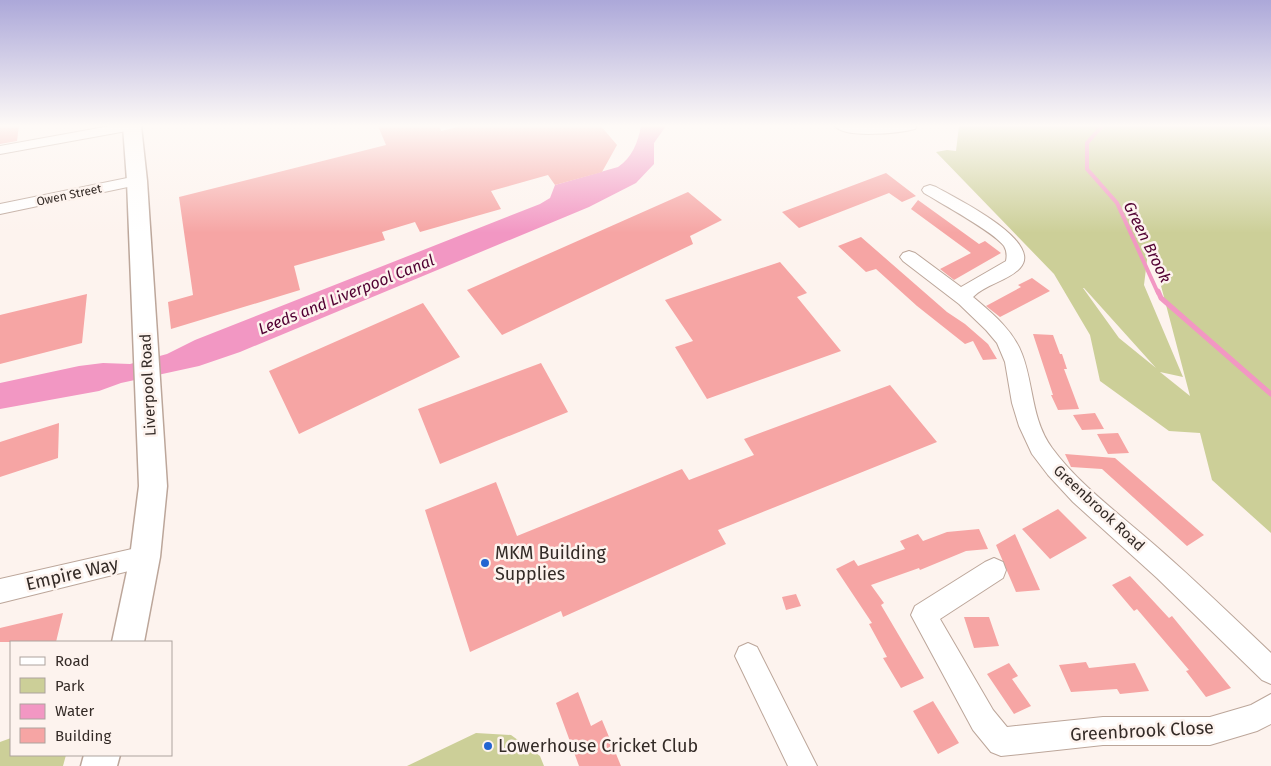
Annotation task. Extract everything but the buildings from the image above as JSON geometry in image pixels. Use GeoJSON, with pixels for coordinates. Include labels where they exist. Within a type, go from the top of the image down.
{"type":"FeatureCollection","features":[{"type":"Feature","properties":{"kind":"main road","name":"Liverpool Road"},"geometry":{"type":"LineString","coordinates":[[128,641],[145,558],[153,486],[135,162]]}},
{"type":"Feature","properties":{"kind":"street","name":"Owen Street"},"geometry":{"type":"LineString","coordinates":[[0,209],[137,181]]}},
{"type":"Feature","properties":{"kind":"street"},"geometry":{"type":"LineString","coordinates":[[943,194],[1010,241],[1016,259],[1013,265],[970,288],[962,297]]}},
{"type":"Feature","properties":{"kind":"street","name":"Greenbrook Road"},"geometry":{"type":"LineString","coordinates":[[909,257],[980,312],[1011,351],[1018,372],[1025,415],[1043,452],[1058,472],[1164,568],[1271,671]]}},
{"type":"Feature","properties":{"kind":"street","name":"Empire Way"},"geometry":{"type":"LineString","coordinates":[[0,591],[145,558]]}},
{"type":"Feature","properties":{"kind":"street","name":"Greenbrook Close"},"geometry":{"type":"LineString","coordinates":[[994,570],[924,615],[983,720],[1000,742],[1102,731],[1210,731],[1257,717],[1271,708]]}},
{"type":"Feature","properties":{"kind":"street"},"geometry":{"type":"LineString","coordinates":[[748,656],[803,766]]}},
{"type":"Feature","properties":{"kind":"green space"},"geometry":{"type":"Polygon","coordinates":[[[945,162],[1271,162],[1271,533],[1212,480],[1200,433],[1169,431],[1100,381],[1090,335],[1054,274],[945,162]],[[1150,244],[1144,285],[1183,377],[1160,372],[1190,396],[1150,244]],[[1084,288],[1119,338],[1156,368],[1084,288]]]}},
{"type":"Feature","properties":{"kind":"green space","name":"Lowerhouse Cricket Club"},"geometry":{"type":"Polygon","coordinates":[[[476,733],[511,735],[540,756],[544,766],[407,766],[476,733]]]}},
{"type":"Feature","properties":{"kind":"green space"},"geometry":{"type":"Polygon","coordinates":[[[10,738],[10,756],[66,756],[63,766],[0,766],[0,742],[10,738]]]}},
{"type":"Feature","properties":{"kind":"water","name":"Leeds and Liverpool Canal"},"geometry":{"type":"Polygon","coordinates":[[[654,162],[636,183],[589,207],[240,352],[199,366],[121,383],[99,391],[0,409],[0,383],[79,366],[103,363],[130,364],[167,354],[195,340],[540,204],[550,198],[555,185],[618,167],[623,163],[654,162]]]}},
{"type":"Feature","properties":{"kind":"waterway","name":"Green Brook"},"geometry":{"type":"LineString","coordinates":[[1087,162],[1087,169],[1117,203],[1158,293]]}},
{"type":"Feature","properties":{"kind":"waterway","name":"Green Brook"},"geometry":{"type":"LineString","coordinates":[[1158,291],[1161,298],[1271,394]]}},
{"type":"Feature","properties":{"kind":"place","name":"MKM Building Supplies"},"geometry":{"type":"Point","coordinates":[485,563]}},
{"type":"Feature","properties":{"kind":"place","name":"Lowerhouse Cricket Club"},"geometry":{"type":"Point","coordinates":[488,746]}}]}
